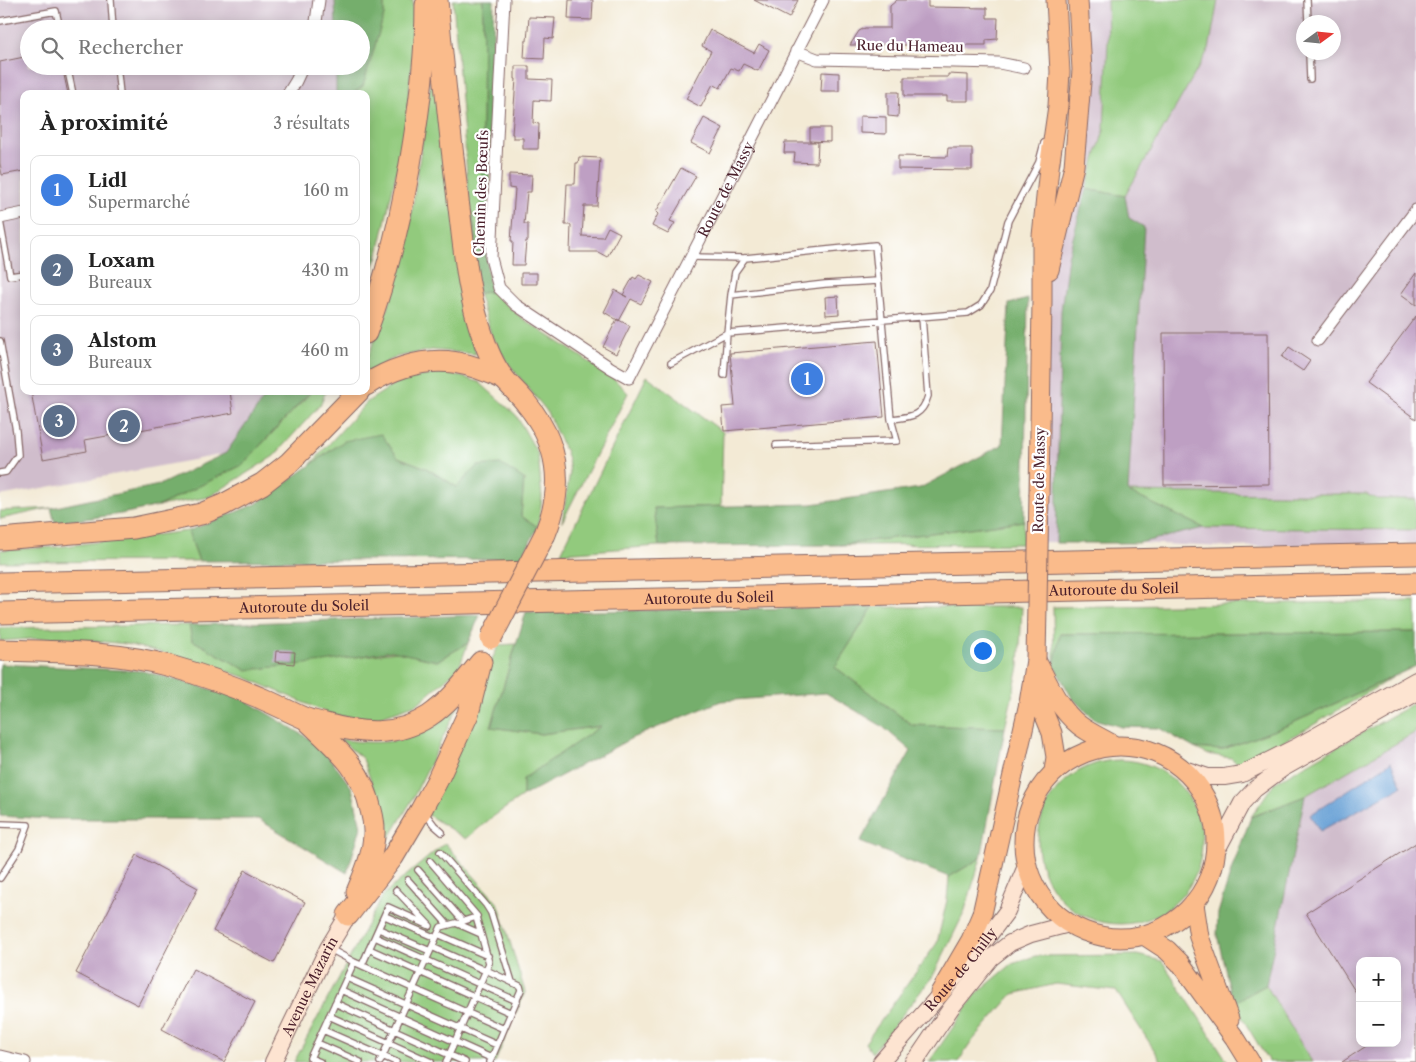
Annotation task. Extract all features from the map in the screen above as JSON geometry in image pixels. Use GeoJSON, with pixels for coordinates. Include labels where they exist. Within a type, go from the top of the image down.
{"type":"FeatureCollection","features":[{"type":"Feature","properties":{"kind":"highway"},"geometry":{"type":"LineString","coordinates":[[370,320],[392,249],[412,155],[424,55],[426,0]]}},
{"type":"Feature","properties":{"kind":"highway"},"geometry":{"type":"LineString","coordinates":[[348,915],[393,857],[422,810],[464,726],[481,662],[491,638],[546,534],[552,519],[557,490],[554,455],[545,433],[527,403],[504,379],[495,365],[483,339],[473,305],[450,136],[437,0]]}},
{"type":"Feature","properties":{"kind":"highway"},"geometry":{"type":"LineString","coordinates":[[370,383],[400,368],[414,364],[440,361],[465,364],[504,379]]}},
{"type":"Feature","properties":{"kind":"highway"},"geometry":{"type":"LineString","coordinates":[[311,440],[339,395]]}},
{"type":"Feature","properties":{"kind":"highway"},"geometry":{"type":"LineString","coordinates":[[0,539],[134,528],[201,514],[223,505],[262,484],[289,463],[355,395]]}},
{"type":"Feature","properties":{"kind":"highway","name":"Autoroute du Soleil"},"geometry":{"type":"LineString","coordinates":[[0,583],[1416,554]]}},
{"type":"Feature","properties":{"kind":"highway","name":"Autoroute du Soleil"},"geometry":{"type":"LineString","coordinates":[[0,613],[1416,583]]}},
{"type":"Feature","properties":{"kind":"highway"},"geometry":{"type":"LineString","coordinates":[[0,650],[103,654],[168,666],[221,682],[264,699],[306,719],[361,732],[383,732],[404,728],[422,720],[438,710],[456,693],[481,662]]}},
{"type":"Feature","properties":{"kind":"highway"},"geometry":{"type":"LineString","coordinates":[[306,719],[345,756],[354,768],[364,786],[371,808],[374,825],[372,851],[348,915]]}},
{"type":"Feature","properties":{"kind":"main road","name":"Route de Massy"},"geometry":{"type":"LineString","coordinates":[[1054,771],[1056,757],[1052,733],[1039,701],[1036,660],[1042,236],[1058,106],[1060,72],[1056,0]]}},
{"type":"Feature","properties":{"kind":"main road","name":"Route de Massy"},"geometry":{"type":"LineString","coordinates":[[1042,301],[1074,166],[1082,70],[1078,0]]}},
{"type":"Feature","properties":{"kind":"main road","name":"Route de Massy"},"geometry":{"type":"LineString","coordinates":[[1036,660],[1055,697],[1066,712],[1080,725],[1113,745]]}},
{"type":"Feature","properties":{"kind":"main road"},"geometry":{"type":"LineString","coordinates":[[940,993],[971,940],[982,914],[1029,703],[1036,660]]}},
{"type":"Feature","properties":{"kind":"main road"},"geometry":{"type":"LineString","coordinates":[[1184,769],[1208,777],[1242,774],[1296,747],[1416,680]]}},
{"type":"Feature","properties":{"kind":"main road"},"geometry":{"type":"LineString","coordinates":[[1216,852],[1216,829],[1210,806],[1199,786],[1184,769],[1162,754],[1138,746],[1113,745],[1081,753],[1054,771],[1037,791],[1027,815],[1023,841],[1026,866],[1035,889],[1050,909],[1069,924],[1093,935],[1119,939],[1144,936],[1171,924],[1194,904],[1209,880],[1216,852],[1242,803],[1254,789],[1282,769],[1416,693]]}},
{"type":"Feature","properties":{"kind":"main road","name":"Route de Chilly"},"geometry":{"type":"LineString","coordinates":[[881,1062],[972,958],[1007,911],[1026,866]]}},
{"type":"Feature","properties":{"kind":"main road"},"geometry":{"type":"LineString","coordinates":[[1194,904],[1199,937],[1237,1041]]}},
{"type":"Feature","properties":{"kind":"main road","name":"Avenue Mazarin"},"geometry":{"type":"LineString","coordinates":[[272,1061],[328,948],[348,915]]}},
{"type":"Feature","properties":{"kind":"main road","name":"Route de Chilly"},"geometry":{"type":"LineString","coordinates":[[913,1062],[951,1008],[991,958],[1010,943],[1031,934],[1069,924]]}},
{"type":"Feature","properties":{"kind":"main road"},"geometry":{"type":"LineString","coordinates":[[1144,936],[1167,950],[1180,963],[1237,1041],[1250,1062]]}},
{"type":"Feature","properties":{"kind":"street"},"geometry":{"type":"LineString","coordinates":[[316,20],[319,0]]}},
{"type":"Feature","properties":{"kind":"street","name":"Chemin des Bœufs"},"geometry":{"type":"LineString","coordinates":[[504,0],[491,258],[499,288],[516,305],[629,378]]}},
{"type":"Feature","properties":{"kind":"street","name":"Route de Massy"},"geometry":{"type":"LineString","coordinates":[[629,378],[823,0]]}},
{"type":"Feature","properties":{"kind":"street","name":"Rue du Hameau"},"geometry":{"type":"LineString","coordinates":[[796,51],[817,59],[999,63],[1024,68]]}},
{"type":"Feature","properties":{"kind":"street"},"geometry":{"type":"LineString","coordinates":[[290,90],[299,75]]}},
{"type":"Feature","properties":{"kind":"street"},"geometry":{"type":"LineString","coordinates":[[1318,340],[1416,210]]}},
{"type":"Feature","properties":{"kind":"street"},"geometry":{"type":"LineString","coordinates":[[0,219],[20,214]]}},
{"type":"Feature","properties":{"kind":"street"},"geometry":{"type":"LineString","coordinates":[[0,1056],[25,1062]]}},
{"type":"Feature","properties":{"kind":"lane"},"geometry":{"type":"LineString","coordinates":[[111,0],[112,20]]}},
{"type":"Feature","properties":{"kind":"lane"},"geometry":{"type":"LineString","coordinates":[[1307,0],[1308,15]]}},
{"type":"Feature","properties":{"kind":"lane"},"geometry":{"type":"LineString","coordinates":[[0,21],[56,11],[58,20]]}},
{"type":"Feature","properties":{"kind":"lane"},"geometry":{"type":"LineString","coordinates":[[1082,70],[1085,20]]}},
{"type":"Feature","properties":{"kind":"lane"},"geometry":{"type":"LineString","coordinates":[[1309,60],[1310,79]]}},
{"type":"Feature","properties":{"kind":"lane"},"geometry":{"type":"LineString","coordinates":[[69,75],[72,90]]}},
{"type":"Feature","properties":{"kind":"lane"},"geometry":{"type":"LineString","coordinates":[[118,75],[120,90]]}},
{"type":"Feature","properties":{"kind":"lane"},"geometry":{"type":"LineString","coordinates":[[671,363],[727,333],[968,313],[981,305],[990,291],[1008,221],[1039,162],[1058,106]]}},
{"type":"Feature","properties":{"kind":"lane"},"geometry":{"type":"LineString","coordinates":[[0,219],[10,276],[20,275]]}},
{"type":"Feature","properties":{"kind":"lane"},"geometry":{"type":"LineString","coordinates":[[691,257],[745,258],[874,245],[891,420],[897,441],[776,445]]}},
{"type":"Feature","properties":{"kind":"lane"},"geometry":{"type":"LineString","coordinates":[[724,375],[730,295],[735,272],[745,258]]}},
{"type":"Feature","properties":{"kind":"lane"},"geometry":{"type":"LineString","coordinates":[[730,295],[825,284],[878,281]]}},
{"type":"Feature","properties":{"kind":"lane"},"geometry":{"type":"LineString","coordinates":[[891,420],[913,416],[926,405],[928,396],[922,317]]}},
{"type":"Feature","properties":{"kind":"lane"},"geometry":{"type":"LineString","coordinates":[[0,341],[16,431],[18,455],[6,472],[0,473]]}},
{"type":"Feature","properties":{"kind":"lane"},"geometry":{"type":"LineString","coordinates":[[422,810],[442,832]]}},
{"type":"Feature","properties":{"kind":"lane"},"geometry":{"type":"LineString","coordinates":[[0,824],[28,825],[19,849],[0,878]]}},
{"type":"Feature","properties":{"kind":"lane"},"geometry":{"type":"LineString","coordinates":[[440,852],[491,913],[512,982]]}},
{"type":"Feature","properties":{"kind":"lane"},"geometry":{"type":"LineString","coordinates":[[430,861],[477,917],[489,963],[446,1062]]}},
{"type":"Feature","properties":{"kind":"lane"},"geometry":{"type":"LineString","coordinates":[[418,870],[460,922],[481,934]]}},
{"type":"Feature","properties":{"kind":"lane"},"geometry":{"type":"LineString","coordinates":[[408,880],[448,925]]}},
{"type":"Feature","properties":{"kind":"lane"},"geometry":{"type":"LineString","coordinates":[[396,890],[438,934]]}},
{"type":"Feature","properties":{"kind":"lane"},"geometry":{"type":"LineString","coordinates":[[362,965],[388,907],[430,926]]}},
{"type":"Feature","properties":{"kind":"lane"},"geometry":{"type":"LineString","coordinates":[[382,1059],[441,928],[477,917],[488,908]]}},
{"type":"Feature","properties":{"kind":"lane"},"geometry":{"type":"LineString","coordinates":[[384,916],[438,934],[488,956]]}},
{"type":"Feature","properties":{"kind":"lane"},"geometry":{"type":"LineString","coordinates":[[341,990],[490,1060],[522,990],[520,986],[486,970],[379,929]]}},
{"type":"Feature","properties":{"kind":"lane"},"geometry":{"type":"LineString","coordinates":[[375,937],[517,1000]]}},
{"type":"Feature","properties":{"kind":"lane"},"geometry":{"type":"LineString","coordinates":[[328,948],[354,962],[504,1029]]}},
{"type":"Feature","properties":{"kind":"lane"},"geometry":{"type":"LineString","coordinates":[[369,949],[511,1013]]}},
{"type":"Feature","properties":{"kind":"lane"},"geometry":{"type":"LineString","coordinates":[[320,1062],[309,1060],[354,962]]}},
{"type":"Feature","properties":{"kind":"lane"},"geometry":{"type":"LineString","coordinates":[[347,978],[497,1045]]}},
{"type":"Feature","properties":{"kind":"lane"},"geometry":{"type":"LineString","coordinates":[[335,1004],[465,1062]]}},
{"type":"Feature","properties":{"kind":"lane"},"geometry":{"type":"LineString","coordinates":[[329,1016],[431,1062]]}},
{"type":"Feature","properties":{"kind":"lane"},"geometry":{"type":"LineString","coordinates":[[323,1030],[382,1059],[396,1062]]}},
{"type":"Feature","properties":{"kind":"lane"},"geometry":{"type":"LineString","coordinates":[[317,1043],[360,1062]]}},
{"type":"Feature","properties":{"kind":"shaded area"},"geometry":{"type":"Polygon","coordinates":[[[0,0],[335,0],[336,20],[20,20],[20,75],[336,75],[336,90],[20,90],[20,395],[267,395],[246,450],[0,496],[0,0]]]}},
{"type":"Feature","properties":{"kind":"shaded area"},"geometry":{"type":"Polygon","coordinates":[[[1078,0],[1416,0],[1416,543],[1223,547],[1139,543],[1034,542],[1042,301],[1074,166],[1078,0]]]}},
{"type":"Feature","properties":{"kind":"shaded area"},"geometry":{"type":"Polygon","coordinates":[[[1416,732],[1416,1062],[1312,1062],[1266,985],[1305,796],[1416,732]]]}},
{"type":"Feature","properties":{"kind":"green space"},"geometry":{"type":"Polygon","coordinates":[[[335,0],[384,0],[384,15],[370,62],[370,20],[336,20],[335,0]]]}},
{"type":"Feature","properties":{"kind":"green space"},"geometry":{"type":"Polygon","coordinates":[[[384,0],[413,0],[413,52],[405,134],[377,258],[370,231],[370,90],[357,90],[363,85],[366,75],[370,75],[370,62],[384,15],[384,0]]]}},
{"type":"Feature","properties":{"kind":"green space"},"geometry":{"type":"Polygon","coordinates":[[[453,0],[483,0],[481,260],[469,199],[453,0]]]}},
{"type":"Feature","properties":{"kind":"green space"},"geometry":{"type":"Polygon","coordinates":[[[483,0],[494,0],[487,268],[491,292],[478,293],[469,199],[481,257],[483,0]]]}},
{"type":"Feature","properties":{"kind":"green space"},"geometry":{"type":"Polygon","coordinates":[[[1107,0],[1218,0],[1209,49],[1125,196],[1086,189],[1104,130],[1108,40],[1107,0]]]}},
{"type":"Feature","properties":{"kind":"green space"},"geometry":{"type":"Polygon","coordinates":[[[434,61],[470,329],[476,354],[432,350],[396,357],[370,371],[370,351],[390,302],[408,237],[434,61]]]}},
{"type":"Feature","properties":{"kind":"green space"},"geometry":{"type":"Polygon","coordinates":[[[336,75],[366,75],[363,86],[358,90],[336,90],[336,75]]]}},
{"type":"Feature","properties":{"kind":"green space"},"geometry":{"type":"Polygon","coordinates":[[[1086,189],[1125,196],[1129,218],[1144,227],[1128,492],[1204,528],[1139,543],[1056,543],[1061,311],[1068,257],[1086,189]]]}},
{"type":"Feature","properties":{"kind":"green space"},"geometry":{"type":"Polygon","coordinates":[[[370,231],[377,258],[370,276],[370,231]]]}},
{"type":"Feature","properties":{"kind":"green space"},"geometry":{"type":"Polygon","coordinates":[[[491,292],[523,319],[611,376],[628,393],[562,522],[570,472],[565,450],[546,410],[508,363],[492,337],[478,293],[491,292]]]}},
{"type":"Feature","properties":{"kind":"green space"},"geometry":{"type":"Polygon","coordinates":[[[1028,299],[1024,521],[839,545],[659,546],[654,508],[812,504],[920,488],[1002,445],[1009,304],[1028,299]]]}},
{"type":"Feature","properties":{"kind":"green space"},"geometry":{"type":"Polygon","coordinates":[[[446,372],[479,382],[516,415],[538,454],[542,497],[538,527],[521,516],[524,479],[477,466],[457,487],[426,468],[398,457],[344,441],[310,465],[367,402],[401,380],[446,372]]]}},
{"type":"Feature","properties":{"kind":"green space"},"geometry":{"type":"Polygon","coordinates":[[[647,376],[723,432],[721,506],[654,508],[659,546],[561,553],[647,376]]]}},
{"type":"Feature","properties":{"kind":"green space"},"geometry":{"type":"Polygon","coordinates":[[[266,395],[307,395],[242,465],[159,506],[121,514],[55,523],[51,508],[159,485],[226,453],[266,395]]]}},
{"type":"Feature","properties":{"kind":"green space"},"geometry":{"type":"Polygon","coordinates":[[[308,395],[324,395],[320,405],[274,456],[209,497],[159,506],[242,465],[308,395]]]}},
{"type":"Feature","properties":{"kind":"green space"},"geometry":{"type":"Polygon","coordinates":[[[381,434],[398,457],[426,468],[457,487],[477,466],[500,464],[524,479],[521,516],[538,527],[521,559],[199,561],[188,531],[256,504],[344,441],[381,434]]]}},
{"type":"Feature","properties":{"kind":"green space"},"geometry":{"type":"Polygon","coordinates":[[[1128,492],[1366,494],[1377,499],[1416,499],[1416,530],[1204,528],[1128,492]]]}},
{"type":"Feature","properties":{"kind":"green space"},"geometry":{"type":"Polygon","coordinates":[[[51,508],[0,519],[0,511],[51,508]]]}},
{"type":"Feature","properties":{"kind":"green space"},"geometry":{"type":"Polygon","coordinates":[[[1024,521],[1023,544],[839,545],[1024,521]]]}},
{"type":"Feature","properties":{"kind":"green space"},"geometry":{"type":"Polygon","coordinates":[[[188,531],[199,561],[0,562],[0,550],[57,547],[188,531]]]}},
{"type":"Feature","properties":{"kind":"green space"},"geometry":{"type":"Polygon","coordinates":[[[1416,601],[1416,632],[1060,634],[1054,666],[1053,607],[1416,601]]]}},
{"type":"Feature","properties":{"kind":"green space"},"geometry":{"type":"Polygon","coordinates":[[[873,607],[1022,607],[1019,667],[1005,728],[912,725],[835,667],[873,607]]]}},
{"type":"Feature","properties":{"kind":"green space"},"geometry":{"type":"Polygon","coordinates":[[[873,607],[835,667],[912,725],[1005,728],[981,858],[949,877],[860,842],[911,751],[882,726],[826,693],[721,701],[632,738],[523,796],[523,779],[601,726],[541,734],[491,727],[526,612],[873,607]]]}},
{"type":"Feature","properties":{"kind":"green space"},"geometry":{"type":"Polygon","coordinates":[[[480,615],[468,643],[437,661],[392,651],[324,662],[246,670],[192,640],[189,625],[480,615]]]}},
{"type":"Feature","properties":{"kind":"green space"},"geometry":{"type":"Polygon","coordinates":[[[189,625],[192,640],[246,670],[397,652],[437,661],[468,643],[459,668],[417,704],[376,718],[334,716],[245,677],[191,660],[126,644],[59,637],[0,641],[0,628],[189,625]]]}},
{"type":"Feature","properties":{"kind":"green space"},"geometry":{"type":"Polygon","coordinates":[[[1416,632],[1416,666],[1286,726],[1221,750],[1194,748],[1159,728],[1122,727],[1094,719],[1072,698],[1054,666],[1060,634],[1416,632]]]}},
{"type":"Feature","properties":{"kind":"green space"},"geometry":{"type":"Polygon","coordinates":[[[516,644],[491,727],[541,734],[603,726],[523,779],[523,796],[491,818],[466,839],[425,813],[499,645],[516,644]]]}},
{"type":"Feature","properties":{"kind":"green space"},"geometry":{"type":"Polygon","coordinates":[[[0,664],[143,671],[240,697],[320,745],[352,788],[361,827],[347,873],[258,819],[50,819],[0,816],[0,664]]]}},
{"type":"Feature","properties":{"kind":"green space"},"geometry":{"type":"Polygon","coordinates":[[[1395,676],[1308,728],[1249,759],[1237,763],[1231,758],[1207,754],[1194,748],[1221,750],[1286,726],[1395,676]]]}},
{"type":"Feature","properties":{"kind":"green space"},"geometry":{"type":"Polygon","coordinates":[[[1416,702],[1416,732],[1305,796],[1251,817],[1274,783],[1416,702]]]}},
{"type":"Feature","properties":{"kind":"green space"},"geometry":{"type":"Polygon","coordinates":[[[460,703],[411,802],[381,852],[375,792],[363,759],[339,739],[384,742],[416,735],[444,718],[460,703]]]}},
{"type":"Feature","properties":{"kind":"green space"},"geometry":{"type":"Polygon","coordinates":[[[1120,760],[1144,764],[1165,774],[1178,784],[1188,797],[1198,818],[1202,842],[1198,866],[1188,887],[1178,900],[1165,910],[1144,920],[1120,924],[1096,920],[1075,910],[1062,900],[1052,887],[1042,866],[1038,842],[1042,818],[1052,797],[1062,784],[1075,774],[1096,764],[1120,760]]]}},
{"type":"Feature","properties":{"kind":"green space"},"geometry":{"type":"Polygon","coordinates":[[[1305,796],[1266,985],[1233,1003],[1217,935],[1218,913],[1232,868],[1251,817],[1305,796]]]}},
{"type":"Feature","properties":{"kind":"green space"},"geometry":{"type":"Polygon","coordinates":[[[445,843],[499,905],[525,992],[495,1062],[294,1062],[383,895],[445,843]]]}},
{"type":"Feature","properties":{"kind":"green space"},"geometry":{"type":"Polygon","coordinates":[[[981,858],[964,913],[933,976],[872,1053],[865,1043],[937,943],[947,900],[949,877],[981,858]]]}},
{"type":"Feature","properties":{"kind":"green space"},"geometry":{"type":"Polygon","coordinates":[[[1137,955],[1162,961],[1228,1062],[1162,1062],[1116,991],[1056,984],[1013,994],[973,1040],[958,1062],[929,1062],[976,994],[1012,964],[1035,956],[1137,955]]]}},
{"type":"Feature","properties":{"kind":"green space"},"geometry":{"type":"Polygon","coordinates":[[[1266,985],[1312,1062],[1269,1062],[1233,1003],[1266,985]]]}},
{"type":"Feature","properties":{"kind":"water"},"geometry":{"type":"Polygon","coordinates":[[[1391,762],[1402,786],[1320,831],[1310,815],[1391,762]]]}},
{"type":"Feature","properties":{"kind":"building"},"geometry":{"type":"Polygon","coordinates":[[[569,0],[593,0],[592,20],[568,19],[569,0]]]}},
{"type":"Feature","properties":{"kind":"building"},"geometry":{"type":"Polygon","coordinates":[[[754,0],[798,0],[789,18],[754,0]]]}},
{"type":"Feature","properties":{"kind":"building"},"geometry":{"type":"Polygon","coordinates":[[[897,0],[928,0],[928,7],[987,8],[987,18],[998,18],[997,39],[986,40],[986,45],[850,45],[859,31],[865,28],[890,28],[890,6],[897,0]]]}},
{"type":"Feature","properties":{"kind":"building"},"geometry":{"type":"Polygon","coordinates":[[[529,17],[555,18],[553,39],[545,38],[544,59],[524,58],[529,17]]]}},
{"type":"Feature","properties":{"kind":"building"},"geometry":{"type":"Polygon","coordinates":[[[710,30],[754,53],[759,44],[769,50],[758,71],[743,64],[739,71],[731,68],[720,88],[713,84],[701,107],[686,99],[711,51],[702,46],[710,30]]]}},
{"type":"Feature","properties":{"kind":"building"},"geometry":{"type":"Polygon","coordinates":[[[20,58],[20,75],[64,75],[67,90],[20,90],[20,172],[2,175],[0,163],[0,62],[20,58]]]}},
{"type":"Feature","properties":{"kind":"building"},"geometry":{"type":"Polygon","coordinates":[[[515,66],[529,66],[529,79],[552,80],[551,101],[534,100],[533,123],[539,124],[538,149],[523,149],[523,138],[513,138],[515,66]]]}},
{"type":"Feature","properties":{"kind":"building"},"geometry":{"type":"Polygon","coordinates":[[[822,72],[839,73],[839,91],[821,91],[822,72]]]}},
{"type":"Feature","properties":{"kind":"building"},"geometry":{"type":"Polygon","coordinates":[[[948,74],[968,75],[968,101],[947,101],[947,96],[904,96],[904,77],[948,77],[948,74]]]}},
{"type":"Feature","properties":{"kind":"building"},"geometry":{"type":"Polygon","coordinates":[[[888,92],[899,92],[898,117],[888,116],[888,92]]]}},
{"type":"Feature","properties":{"kind":"building"},"geometry":{"type":"Polygon","coordinates":[[[860,116],[886,117],[886,134],[860,133],[860,116]]]}},
{"type":"Feature","properties":{"kind":"building"},"geometry":{"type":"Polygon","coordinates":[[[704,118],[723,128],[710,153],[691,143],[704,118]]]}},
{"type":"Feature","properties":{"kind":"building"},"geometry":{"type":"Polygon","coordinates":[[[810,128],[830,128],[830,142],[810,141],[810,128]]]}},
{"type":"Feature","properties":{"kind":"building"},"geometry":{"type":"Polygon","coordinates":[[[785,142],[818,142],[817,163],[794,162],[795,153],[784,153],[785,142]]]}},
{"type":"Feature","properties":{"kind":"building"},"geometry":{"type":"Polygon","coordinates":[[[948,148],[972,148],[972,170],[898,169],[898,156],[947,157],[948,148]]]}},
{"type":"Feature","properties":{"kind":"building"},"geometry":{"type":"Polygon","coordinates":[[[579,157],[600,158],[597,206],[584,206],[582,236],[603,237],[608,227],[620,233],[607,257],[598,252],[570,252],[571,225],[565,225],[567,184],[575,184],[576,163],[578,163],[579,157]]]}},
{"type":"Feature","properties":{"kind":"building"},"geometry":{"type":"Polygon","coordinates":[[[681,168],[696,176],[670,221],[675,223],[668,234],[652,226],[658,214],[656,212],[681,168]]]}},
{"type":"Feature","properties":{"kind":"building"},"geometry":{"type":"Polygon","coordinates":[[[509,174],[532,175],[531,192],[527,192],[524,224],[528,224],[528,241],[526,241],[524,265],[512,265],[513,241],[511,241],[515,189],[509,188],[509,174]]]}},
{"type":"Feature","properties":{"kind":"building"},"geometry":{"type":"Polygon","coordinates":[[[521,273],[537,273],[537,284],[521,284],[521,273]]]}},
{"type":"Feature","properties":{"kind":"building"},"geometry":{"type":"Polygon","coordinates":[[[1416,273],[1416,305],[1401,294],[1416,273]]]}},
{"type":"Feature","properties":{"kind":"building"},"geometry":{"type":"Polygon","coordinates":[[[639,275],[653,282],[641,304],[631,299],[619,321],[604,312],[615,290],[623,295],[633,277],[636,279],[639,275]]]}},
{"type":"Feature","properties":{"kind":"building"},"geometry":{"type":"Polygon","coordinates":[[[838,296],[839,314],[826,315],[825,297],[838,296]]]}},
{"type":"Feature","properties":{"kind":"building"},"geometry":{"type":"Polygon","coordinates":[[[1416,316],[1416,419],[1366,383],[1416,316]]]}},
{"type":"Feature","properties":{"kind":"building"},"geometry":{"type":"Polygon","coordinates":[[[617,319],[630,326],[616,354],[603,347],[617,319]]]}},
{"type":"Feature","properties":{"kind":"building"},"geometry":{"type":"Polygon","coordinates":[[[1163,333],[1268,333],[1269,484],[1164,485],[1163,333]]]}},
{"type":"Feature","properties":{"kind":"building"},"geometry":{"type":"Polygon","coordinates":[[[877,341],[884,417],[724,431],[722,407],[735,406],[730,353],[877,341]]]}},
{"type":"Feature","properties":{"kind":"building"},"geometry":{"type":"Polygon","coordinates":[[[1289,347],[1310,361],[1303,371],[1282,357],[1289,347]]]}},
{"type":"Feature","properties":{"kind":"building"},"geometry":{"type":"Polygon","coordinates":[[[32,395],[231,395],[233,413],[85,440],[87,451],[43,459],[32,395]]]}},
{"type":"Feature","properties":{"kind":"building"},"geometry":{"type":"Polygon","coordinates":[[[276,651],[295,652],[294,664],[275,662],[276,651]]]}},
{"type":"Feature","properties":{"kind":"building"},"geometry":{"type":"Polygon","coordinates":[[[1416,843],[1416,1062],[1342,1062],[1365,1047],[1401,1047],[1401,957],[1356,957],[1356,993],[1306,913],[1416,843]]]}},
{"type":"Feature","properties":{"kind":"building"},"geometry":{"type":"Polygon","coordinates":[[[137,855],[198,888],[138,1005],[76,973],[137,855]]]}},
{"type":"Feature","properties":{"kind":"building"},"geometry":{"type":"Polygon","coordinates":[[[245,870],[305,902],[274,963],[213,931],[245,870]]]}},
{"type":"Feature","properties":{"kind":"building"},"geometry":{"type":"Polygon","coordinates":[[[193,969],[255,1002],[224,1062],[162,1029],[193,969]]]}},
{"type":"Feature","properties":{"kind":"place","name":"Lidl"},"geometry":{"type":"Point","coordinates":[807,379]}},
{"type":"Feature","properties":{"kind":"place","name":"Alstom"},"geometry":{"type":"Point","coordinates":[59,421]}},
{"type":"Feature","properties":{"kind":"place","name":"Loxam"},"geometry":{"type":"Point","coordinates":[124,426]}}]}
